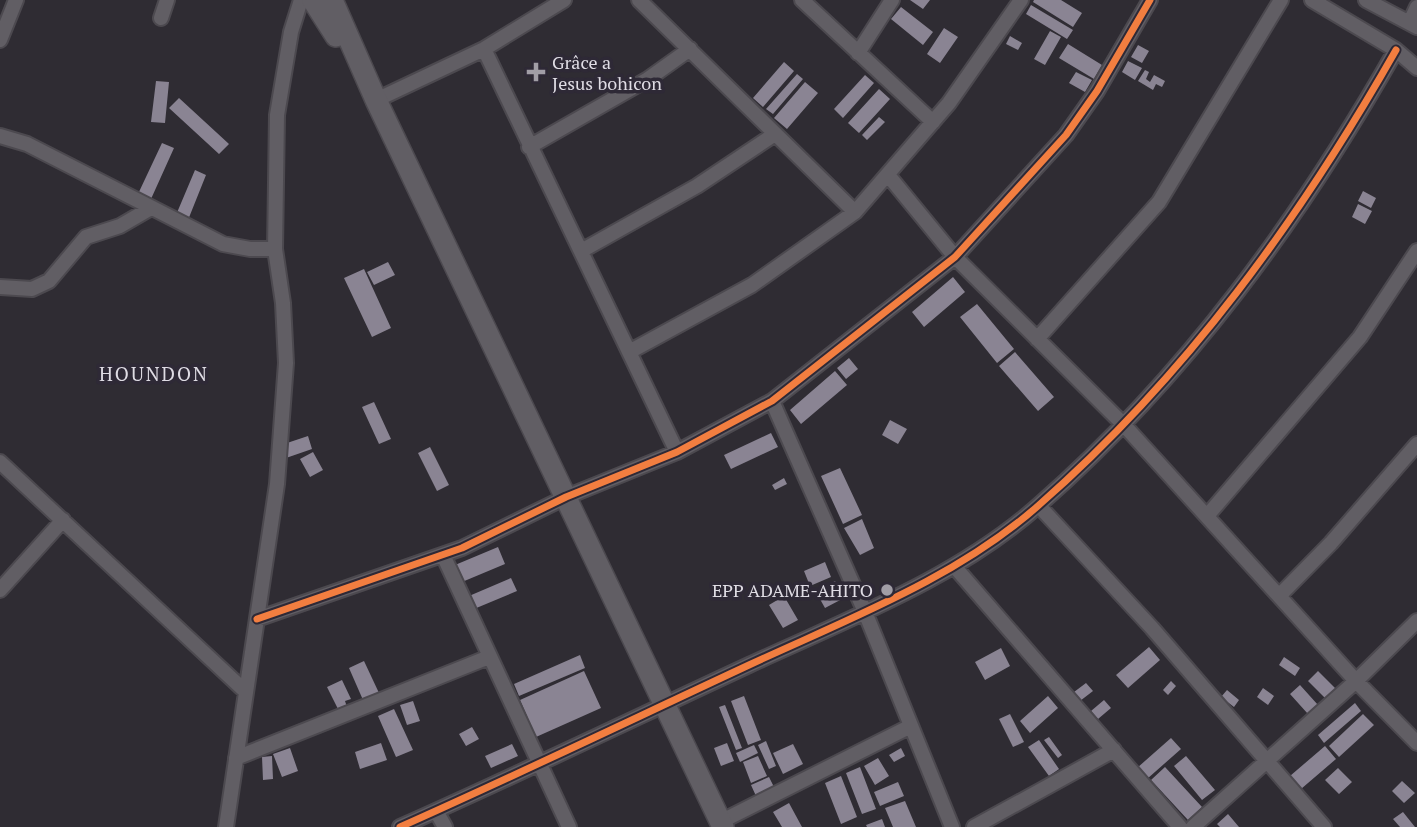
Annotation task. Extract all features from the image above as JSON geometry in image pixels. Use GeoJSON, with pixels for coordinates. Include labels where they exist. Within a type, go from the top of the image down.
{"type":"FeatureCollection","features":[{"type":"Feature","properties":{"kind":"main road"},"geometry":{"type":"LineString","coordinates":[[313,0],[376,100]]}},
{"type":"Feature","properties":{"kind":"main road"},"geometry":{"type":"LineString","coordinates":[[332,0],[376,100],[722,824]]}},
{"type":"Feature","properties":{"kind":"street"},"geometry":{"type":"LineString","coordinates":[[0,40],[16,0]]}},
{"type":"Feature","properties":{"kind":"street"},"geometry":{"type":"LineString","coordinates":[[161,18],[167,0]]}},
{"type":"Feature","properties":{"kind":"street"},"geometry":{"type":"LineString","coordinates":[[226,827],[277,484],[286,363],[283,303],[275,249],[277,115],[291,32],[301,0]]}},
{"type":"Feature","properties":{"kind":"street"},"geometry":{"type":"LineString","coordinates":[[376,100],[484,49],[564,0]]}},
{"type":"Feature","properties":{"kind":"street"},"geometry":{"type":"LineString","coordinates":[[639,0],[855,212]]}},
{"type":"Feature","properties":{"kind":"street"},"geometry":{"type":"LineString","coordinates":[[802,0],[933,122]]}},
{"type":"Feature","properties":{"kind":"street"},"geometry":{"type":"LineString","coordinates":[[858,53],[892,0]]}},
{"type":"Feature","properties":{"kind":"street"},"geometry":{"type":"LineString","coordinates":[[629,352],[752,285],[855,212],[977,67],[1021,0]]}},
{"type":"Feature","properties":{"kind":"street"},"geometry":{"type":"LineString","coordinates":[[257,619],[443,555],[566,497],[677,452],[772,401],[955,257],[1066,135],[1097,91],[1150,0]]}},
{"type":"Feature","properties":{"kind":"street"},"geometry":{"type":"LineString","coordinates":[[1037,339],[1159,202],[1281,0]]}},
{"type":"Feature","properties":{"kind":"street"},"geometry":{"type":"LineString","coordinates":[[1312,0],[1396,50],[1417,68]]}},
{"type":"Feature","properties":{"kind":"street"},"geometry":{"type":"LineString","coordinates":[[1366,0],[1413,24],[1417,7]]}},
{"type":"Feature","properties":{"kind":"street"},"geometry":{"type":"LineString","coordinates":[[484,49],[677,452]]}},
{"type":"Feature","properties":{"kind":"street"},"geometry":{"type":"LineString","coordinates":[[529,147],[648,79],[690,49]]}},
{"type":"Feature","properties":{"kind":"street"},"geometry":{"type":"LineString","coordinates":[[400,827],[865,612],[954,566],[1039,506],[1123,424],[1242,288],[1293,219],[1349,133],[1396,50]]}},
{"type":"Feature","properties":{"kind":"street"},"geometry":{"type":"LineString","coordinates":[[581,251],[697,186],[775,135]]}},
{"type":"Feature","properties":{"kind":"street"},"geometry":{"type":"LineString","coordinates":[[0,136],[27,144],[223,244],[250,249],[275,249]]}},
{"type":"Feature","properties":{"kind":"street"},"geometry":{"type":"LineString","coordinates":[[888,175],[955,257],[1123,424],[1356,681],[1417,743]]}},
{"type":"Feature","properties":{"kind":"street"},"geometry":{"type":"LineString","coordinates":[[0,287],[32,289],[49,281],[86,237],[120,226],[151,208]]}},
{"type":"Feature","properties":{"kind":"street"},"geometry":{"type":"LineString","coordinates":[[1207,516],[1360,337],[1417,251]]}},
{"type":"Feature","properties":{"kind":"street"},"geometry":{"type":"LineString","coordinates":[[772,401],[865,612],[953,827]]}},
{"type":"Feature","properties":{"kind":"street"},"geometry":{"type":"LineString","coordinates":[[1280,595],[1331,543],[1417,444]]}},
{"type":"Feature","properties":{"kind":"street"},"geometry":{"type":"LineString","coordinates":[[0,462],[246,692]]}},
{"type":"Feature","properties":{"kind":"street"},"geometry":{"type":"LineString","coordinates":[[1039,506],[1152,628],[1324,827]]}},
{"type":"Feature","properties":{"kind":"street"},"geometry":{"type":"LineString","coordinates":[[0,590],[63,520]]}},
{"type":"Feature","properties":{"kind":"street"},"geometry":{"type":"LineString","coordinates":[[443,555],[537,764],[569,827]]}},
{"type":"Feature","properties":{"kind":"street"},"geometry":{"type":"LineString","coordinates":[[954,566],[1180,827]]}},
{"type":"Feature","properties":{"kind":"street"},"geometry":{"type":"LineString","coordinates":[[1193,827],[1356,681],[1417,621]]}},
{"type":"Feature","properties":{"kind":"street"},"geometry":{"type":"LineString","coordinates":[[236,758],[489,657]]}},
{"type":"Feature","properties":{"kind":"street"},"geometry":{"type":"LineString","coordinates":[[722,824],[911,726]]}},
{"type":"Feature","properties":{"kind":"street"},"geometry":{"type":"LineString","coordinates":[[974,827],[1114,750]]}},
{"type":"Feature","properties":{"kind":"street"},"geometry":{"type":"LineString","coordinates":[[436,811],[445,827]]}},
{"type":"Feature","properties":{"kind":"building"},"geometry":{"type":"Polygon","coordinates":[[[910,0],[930,0],[923,9],[910,0]]]}},
{"type":"Feature","properties":{"kind":"building"},"geometry":{"type":"Polygon","coordinates":[[[1061,0],[1082,13],[1073,27],[1033,2],[1061,0]]]}},
{"type":"Feature","properties":{"kind":"building"},"geometry":{"type":"Polygon","coordinates":[[[1031,5],[1073,30],[1067,39],[1026,14],[1031,5]]]}},
{"type":"Feature","properties":{"kind":"building"},"geometry":{"type":"Polygon","coordinates":[[[901,7],[933,32],[923,45],[891,19],[901,7]]]}},
{"type":"Feature","properties":{"kind":"building"},"geometry":{"type":"Polygon","coordinates":[[[944,28],[958,37],[940,63],[927,54],[944,28]]]}},
{"type":"Feature","properties":{"kind":"building"},"geometry":{"type":"Polygon","coordinates":[[[1050,31],[1061,37],[1045,65],[1034,59],[1050,31]]]}},
{"type":"Feature","properties":{"kind":"building"},"geometry":{"type":"Polygon","coordinates":[[[1010,36],[1022,43],[1018,50],[1006,44],[1010,36]]]}},
{"type":"Feature","properties":{"kind":"building"},"geometry":{"type":"Polygon","coordinates":[[[1068,44],[1102,65],[1094,79],[1059,58],[1068,44]]]}},
{"type":"Feature","properties":{"kind":"building"},"geometry":{"type":"Polygon","coordinates":[[[1138,45],[1149,51],[1142,63],[1131,57],[1138,45]]]}},
{"type":"Feature","properties":{"kind":"building"},"geometry":{"type":"Polygon","coordinates":[[[1128,61],[1142,68],[1135,80],[1122,72],[1128,61]]]}},
{"type":"Feature","properties":{"kind":"building"},"geometry":{"type":"Polygon","coordinates":[[[784,62],[794,71],[763,107],[753,98],[784,62]]]}},
{"type":"Feature","properties":{"kind":"building"},"geometry":{"type":"Polygon","coordinates":[[[1145,70],[1149,72],[1146,79],[1150,82],[1154,75],[1165,81],[1162,87],[1156,84],[1153,90],[1138,81],[1145,70]]]}},
{"type":"Feature","properties":{"kind":"building"},"geometry":{"type":"Polygon","coordinates":[[[1076,72],[1092,80],[1085,92],[1069,83],[1076,72]]]}},
{"type":"Feature","properties":{"kind":"building"},"geometry":{"type":"Polygon","coordinates":[[[797,74],[803,79],[773,114],[766,109],[797,74]]]}},
{"type":"Feature","properties":{"kind":"building"},"geometry":{"type":"Polygon","coordinates":[[[865,75],[874,83],[843,118],[834,109],[865,75]]]}},
{"type":"Feature","properties":{"kind":"building"},"geometry":{"type":"Polygon","coordinates":[[[156,81],[169,82],[165,123],[151,122],[156,81]]]}},
{"type":"Feature","properties":{"kind":"building"},"geometry":{"type":"Polygon","coordinates":[[[805,82],[818,93],[787,129],[774,118],[805,82]]]}},
{"type":"Feature","properties":{"kind":"building"},"geometry":{"type":"Polygon","coordinates":[[[879,89],[890,99],[859,133],[848,123],[879,89]]]}},
{"type":"Feature","properties":{"kind":"building"},"geometry":{"type":"Polygon","coordinates":[[[179,98],[229,144],[219,154],[169,108],[179,98]]]}},
{"type":"Feature","properties":{"kind":"building"},"geometry":{"type":"Polygon","coordinates":[[[879,117],[885,122],[867,140],[862,135],[879,117]]]}},
{"type":"Feature","properties":{"kind":"building"},"geometry":{"type":"Polygon","coordinates":[[[162,143],[174,148],[151,199],[138,194],[162,143]]]}},
{"type":"Feature","properties":{"kind":"building"},"geometry":{"type":"Polygon","coordinates":[[[195,170],[206,175],[188,220],[176,215],[195,170]]]}},
{"type":"Feature","properties":{"kind":"building"},"geometry":{"type":"Polygon","coordinates":[[[1363,191],[1376,198],[1371,208],[1358,201],[1363,191]]]}},
{"type":"Feature","properties":{"kind":"building"},"geometry":{"type":"Polygon","coordinates":[[[1358,204],[1372,211],[1365,224],[1352,217],[1358,204]]]}},
{"type":"Feature","properties":{"kind":"building"},"geometry":{"type":"Polygon","coordinates":[[[388,262],[395,275],[374,285],[367,272],[388,262]]]}},
{"type":"Feature","properties":{"kind":"building"},"geometry":{"type":"Polygon","coordinates":[[[364,269],[391,328],[372,337],[344,278],[364,269]]]}},
{"type":"Feature","properties":{"kind":"building"},"geometry":{"type":"Polygon","coordinates":[[[953,277],[965,292],[924,327],[912,312],[953,277]]]}},
{"type":"Feature","properties":{"kind":"building"},"geometry":{"type":"Polygon","coordinates":[[[977,304],[1014,349],[997,363],[960,317],[977,304]]]}},
{"type":"Feature","properties":{"kind":"building"},"geometry":{"type":"Polygon","coordinates":[[[1015,352],[1054,397],[1038,411],[999,366],[1015,352]]]}},
{"type":"Feature","properties":{"kind":"building"},"geometry":{"type":"Polygon","coordinates":[[[849,358],[858,369],[846,379],[837,368],[849,358]]]}},
{"type":"Feature","properties":{"kind":"building"},"geometry":{"type":"Polygon","coordinates":[[[835,371],[847,385],[801,424],[790,410],[835,371]]]}},
{"type":"Feature","properties":{"kind":"building"},"geometry":{"type":"Polygon","coordinates":[[[374,402],[391,439],[379,444],[362,407],[374,402]]]}},
{"type":"Feature","properties":{"kind":"building"},"geometry":{"type":"Polygon","coordinates":[[[890,420],[907,429],[898,444],[882,435],[890,420]]]}},
{"type":"Feature","properties":{"kind":"building"},"geometry":{"type":"Polygon","coordinates":[[[771,433],[778,447],[731,469],[724,455],[771,433]]]}},
{"type":"Feature","properties":{"kind":"building"},"geometry":{"type":"Polygon","coordinates":[[[308,436],[312,449],[286,458],[281,445],[308,436]]]}},
{"type":"Feature","properties":{"kind":"building"},"geometry":{"type":"Polygon","coordinates":[[[430,447],[449,485],[437,491],[418,453],[430,447]]]}},
{"type":"Feature","properties":{"kind":"building"},"geometry":{"type":"Polygon","coordinates":[[[313,452],[323,470],[310,477],[300,459],[313,452]]]}},
{"type":"Feature","properties":{"kind":"building"},"geometry":{"type":"Polygon","coordinates":[[[840,468],[862,515],[843,524],[821,476],[840,468]]]}},
{"type":"Feature","properties":{"kind":"building"},"geometry":{"type":"Polygon","coordinates":[[[784,478],[787,484],[775,490],[772,485],[784,478]]]}},
{"type":"Feature","properties":{"kind":"building"},"geometry":{"type":"Polygon","coordinates":[[[862,519],[874,548],[860,555],[844,528],[862,519]]]}},
{"type":"Feature","properties":{"kind":"building"},"geometry":{"type":"Polygon","coordinates":[[[498,547],[505,564],[462,582],[455,565],[498,547]]]}},
{"type":"Feature","properties":{"kind":"building"},"geometry":{"type":"Polygon","coordinates":[[[825,562],[831,577],[810,586],[804,571],[825,562]]]}},
{"type":"Feature","properties":{"kind":"building"},"geometry":{"type":"Polygon","coordinates":[[[511,578],[517,591],[474,609],[469,596],[511,578]]]}},
{"type":"Feature","properties":{"kind":"building"},"geometry":{"type":"Polygon","coordinates":[[[835,581],[844,598],[825,608],[816,592],[835,581]]]}},
{"type":"Feature","properties":{"kind":"building"},"geometry":{"type":"Polygon","coordinates":[[[784,596],[798,620],[783,628],[769,605],[784,596]]]}},
{"type":"Feature","properties":{"kind":"building"},"geometry":{"type":"Polygon","coordinates":[[[1149,647],[1160,660],[1128,688],[1116,675],[1149,647]]]}},
{"type":"Feature","properties":{"kind":"building"},"geometry":{"type":"Polygon","coordinates":[[[1001,648],[1010,666],[985,680],[975,662],[1001,648]]]}},
{"type":"Feature","properties":{"kind":"building"},"geometry":{"type":"Polygon","coordinates":[[[580,655],[585,668],[519,696],[514,684],[580,655]]]}},
{"type":"Feature","properties":{"kind":"building"},"geometry":{"type":"Polygon","coordinates":[[[1284,657],[1300,668],[1295,676],[1279,665],[1284,657]]]}},
{"type":"Feature","properties":{"kind":"building"},"geometry":{"type":"Polygon","coordinates":[[[364,661],[379,693],[363,700],[349,668],[364,661]]]}},
{"type":"Feature","properties":{"kind":"building"},"geometry":{"type":"Polygon","coordinates":[[[584,671],[601,708],[536,737],[520,700],[584,671]]]}},
{"type":"Feature","properties":{"kind":"building"},"geometry":{"type":"Polygon","coordinates":[[[1318,671],[1336,689],[1326,699],[1308,681],[1318,671]]]}},
{"type":"Feature","properties":{"kind":"building"},"geometry":{"type":"Polygon","coordinates":[[[342,680],[351,699],[345,701],[347,707],[339,711],[327,687],[342,680]]]}},
{"type":"Feature","properties":{"kind":"building"},"geometry":{"type":"Polygon","coordinates":[[[1171,681],[1176,686],[1168,695],[1163,690],[1171,681]]]}},
{"type":"Feature","properties":{"kind":"building"},"geometry":{"type":"Polygon","coordinates":[[[1086,683],[1093,691],[1080,701],[1074,692],[1086,683]]]}},
{"type":"Feature","properties":{"kind":"building"},"geometry":{"type":"Polygon","coordinates":[[[1300,685],[1318,705],[1308,714],[1290,694],[1300,685]]]}},
{"type":"Feature","properties":{"kind":"building"},"geometry":{"type":"Polygon","coordinates":[[[1263,688],[1274,696],[1268,705],[1257,697],[1263,688]]]}},
{"type":"Feature","properties":{"kind":"building"},"geometry":{"type":"Polygon","coordinates":[[[1227,690],[1239,700],[1234,707],[1221,697],[1227,690]]]}},
{"type":"Feature","properties":{"kind":"building"},"geometry":{"type":"Polygon","coordinates":[[[744,696],[761,740],[748,745],[731,701],[744,696]]]}},
{"type":"Feature","properties":{"kind":"building"},"geometry":{"type":"Polygon","coordinates":[[[1048,696],[1058,708],[1030,733],[1020,721],[1048,696]]]}},
{"type":"Feature","properties":{"kind":"building"},"geometry":{"type":"Polygon","coordinates":[[[1104,700],[1111,708],[1098,719],[1091,711],[1104,700]]]}},
{"type":"Feature","properties":{"kind":"building"},"geometry":{"type":"Polygon","coordinates":[[[413,701],[420,721],[407,725],[400,705],[413,701]]]}},
{"type":"Feature","properties":{"kind":"building"},"geometry":{"type":"Polygon","coordinates":[[[1355,703],[1361,711],[1324,743],[1318,735],[1355,703]]]}},
{"type":"Feature","properties":{"kind":"building"},"geometry":{"type":"Polygon","coordinates":[[[725,705],[742,748],[736,750],[719,707],[725,705]]]}},
{"type":"Feature","properties":{"kind":"building"},"geometry":{"type":"Polygon","coordinates":[[[394,709],[413,750],[396,757],[378,716],[394,709]]]}},
{"type":"Feature","properties":{"kind":"building"},"geometry":{"type":"Polygon","coordinates":[[[1010,714],[1024,742],[1013,747],[999,719],[1010,714]]]}},
{"type":"Feature","properties":{"kind":"building"},"geometry":{"type":"Polygon","coordinates":[[[1363,714],[1374,725],[1339,757],[1329,746],[1363,714]]]}},
{"type":"Feature","properties":{"kind":"building"},"geometry":{"type":"Polygon","coordinates":[[[472,727],[479,739],[466,746],[459,734],[472,727]]]}},
{"type":"Feature","properties":{"kind":"building"},"geometry":{"type":"Polygon","coordinates":[[[1049,737],[1062,755],[1058,758],[1044,740],[1049,737]]]}},
{"type":"Feature","properties":{"kind":"building"},"geometry":{"type":"Polygon","coordinates":[[[1171,738],[1181,749],[1147,779],[1137,768],[1171,738]]]}},
{"type":"Feature","properties":{"kind":"building"},"geometry":{"type":"Polygon","coordinates":[[[1039,740],[1059,769],[1049,776],[1028,747],[1039,740]]]}},
{"type":"Feature","properties":{"kind":"building"},"geometry":{"type":"Polygon","coordinates":[[[766,741],[776,766],[769,769],[758,745],[766,741]]]}},
{"type":"Feature","properties":{"kind":"building"},"geometry":{"type":"Polygon","coordinates":[[[381,743],[387,760],[360,769],[355,752],[381,743]]]}},
{"type":"Feature","properties":{"kind":"building"},"geometry":{"type":"Polygon","coordinates":[[[727,743],[734,761],[721,766],[714,748],[727,743]]]}},
{"type":"Feature","properties":{"kind":"building"},"geometry":{"type":"Polygon","coordinates":[[[512,744],[518,756],[491,768],[485,756],[512,744]]]}},
{"type":"Feature","properties":{"kind":"building"},"geometry":{"type":"Polygon","coordinates":[[[793,744],[803,764],[783,774],[773,753],[793,744]]]}},
{"type":"Feature","properties":{"kind":"building"},"geometry":{"type":"Polygon","coordinates":[[[754,745],[758,753],[740,762],[736,753],[754,745]]]}},
{"type":"Feature","properties":{"kind":"building"},"geometry":{"type":"Polygon","coordinates":[[[1325,746],[1336,759],[1301,789],[1290,776],[1325,746]]]}},
{"type":"Feature","properties":{"kind":"building"},"geometry":{"type":"Polygon","coordinates":[[[290,748],[298,771],[282,777],[273,754],[290,748]]]}},
{"type":"Feature","properties":{"kind":"building"},"geometry":{"type":"Polygon","coordinates":[[[901,748],[905,756],[894,762],[889,755],[901,748]]]}},
{"type":"Feature","properties":{"kind":"building"},"geometry":{"type":"Polygon","coordinates":[[[272,756],[273,779],[263,780],[262,757],[272,756]]]}},
{"type":"Feature","properties":{"kind":"building"},"geometry":{"type":"Polygon","coordinates":[[[758,756],[767,776],[751,783],[743,762],[758,756]]]}},
{"type":"Feature","properties":{"kind":"building"},"geometry":{"type":"Polygon","coordinates":[[[1186,756],[1215,790],[1202,800],[1174,766],[1186,756]]]}},
{"type":"Feature","properties":{"kind":"building"},"geometry":{"type":"Polygon","coordinates":[[[878,758],[889,776],[875,785],[864,766],[878,758]]]}},
{"type":"Feature","properties":{"kind":"building"},"geometry":{"type":"Polygon","coordinates":[[[860,767],[876,809],[862,814],[846,773],[860,767]]]}},
{"type":"Feature","properties":{"kind":"building"},"geometry":{"type":"Polygon","coordinates":[[[1165,767],[1202,807],[1188,820],[1151,780],[1165,767]]]}},
{"type":"Feature","properties":{"kind":"building"},"geometry":{"type":"Polygon","coordinates":[[[1338,768],[1352,782],[1339,794],[1325,780],[1338,768]]]}},
{"type":"Feature","properties":{"kind":"building"},"geometry":{"type":"Polygon","coordinates":[[[841,776],[857,817],[841,824],[825,783],[841,776]]]}},
{"type":"Feature","properties":{"kind":"building"},"geometry":{"type":"Polygon","coordinates":[[[769,777],[774,787],[756,796],[751,785],[769,777]]]}},
{"type":"Feature","properties":{"kind":"building"},"geometry":{"type":"Polygon","coordinates":[[[1402,781],[1415,793],[1404,803],[1392,791],[1402,781]]]}},
{"type":"Feature","properties":{"kind":"building"},"geometry":{"type":"Polygon","coordinates":[[[898,782],[904,796],[880,806],[874,792],[898,782]]]}},
{"type":"Feature","properties":{"kind":"building"},"geometry":{"type":"Polygon","coordinates":[[[905,801],[916,827],[893,827],[885,808],[905,801]]]}},
{"type":"Feature","properties":{"kind":"building"},"geometry":{"type":"Polygon","coordinates":[[[789,803],[802,827],[782,827],[773,812],[789,803]]]}},
{"type":"Feature","properties":{"kind":"building"},"geometry":{"type":"Polygon","coordinates":[[[1403,812],[1415,827],[1400,827],[1393,819],[1403,812]]]}},
{"type":"Feature","properties":{"kind":"building"},"geometry":{"type":"Polygon","coordinates":[[[1228,814],[1239,827],[1220,827],[1217,824],[1228,814]]]}},
{"type":"Feature","properties":{"kind":"building"},"geometry":{"type":"Polygon","coordinates":[[[882,819],[885,827],[866,825],[882,819]]]}},
{"type":"Feature","properties":{"kind":"cycle path"},"geometry":{"type":"LineString","coordinates":[[257,619],[462,548],[566,497],[677,452],[772,401],[955,257],[1066,135],[1097,91],[1150,0]]}},
{"type":"Feature","properties":{"kind":"cycle path"},"geometry":{"type":"LineString","coordinates":[[400,827],[900,595],[937,576],[1007,531],[1093,455],[1191,349],[1280,234],[1359,113],[1396,50]]}},
{"type":"Feature","properties":{"kind":"place","name":"Grâce a Jesus bohicon"},"geometry":{"type":"Point","coordinates":[536,72]}},
{"type":"Feature","properties":{"kind":"place","name":"EPP ADAME-AHITO"},"geometry":{"type":"Point","coordinates":[887,590]}},
{"type":"Feature","properties":{"kind":"district","name":"HOUNDON"},"geometry":{"type":"Point","coordinates":[154,373]}}]}
